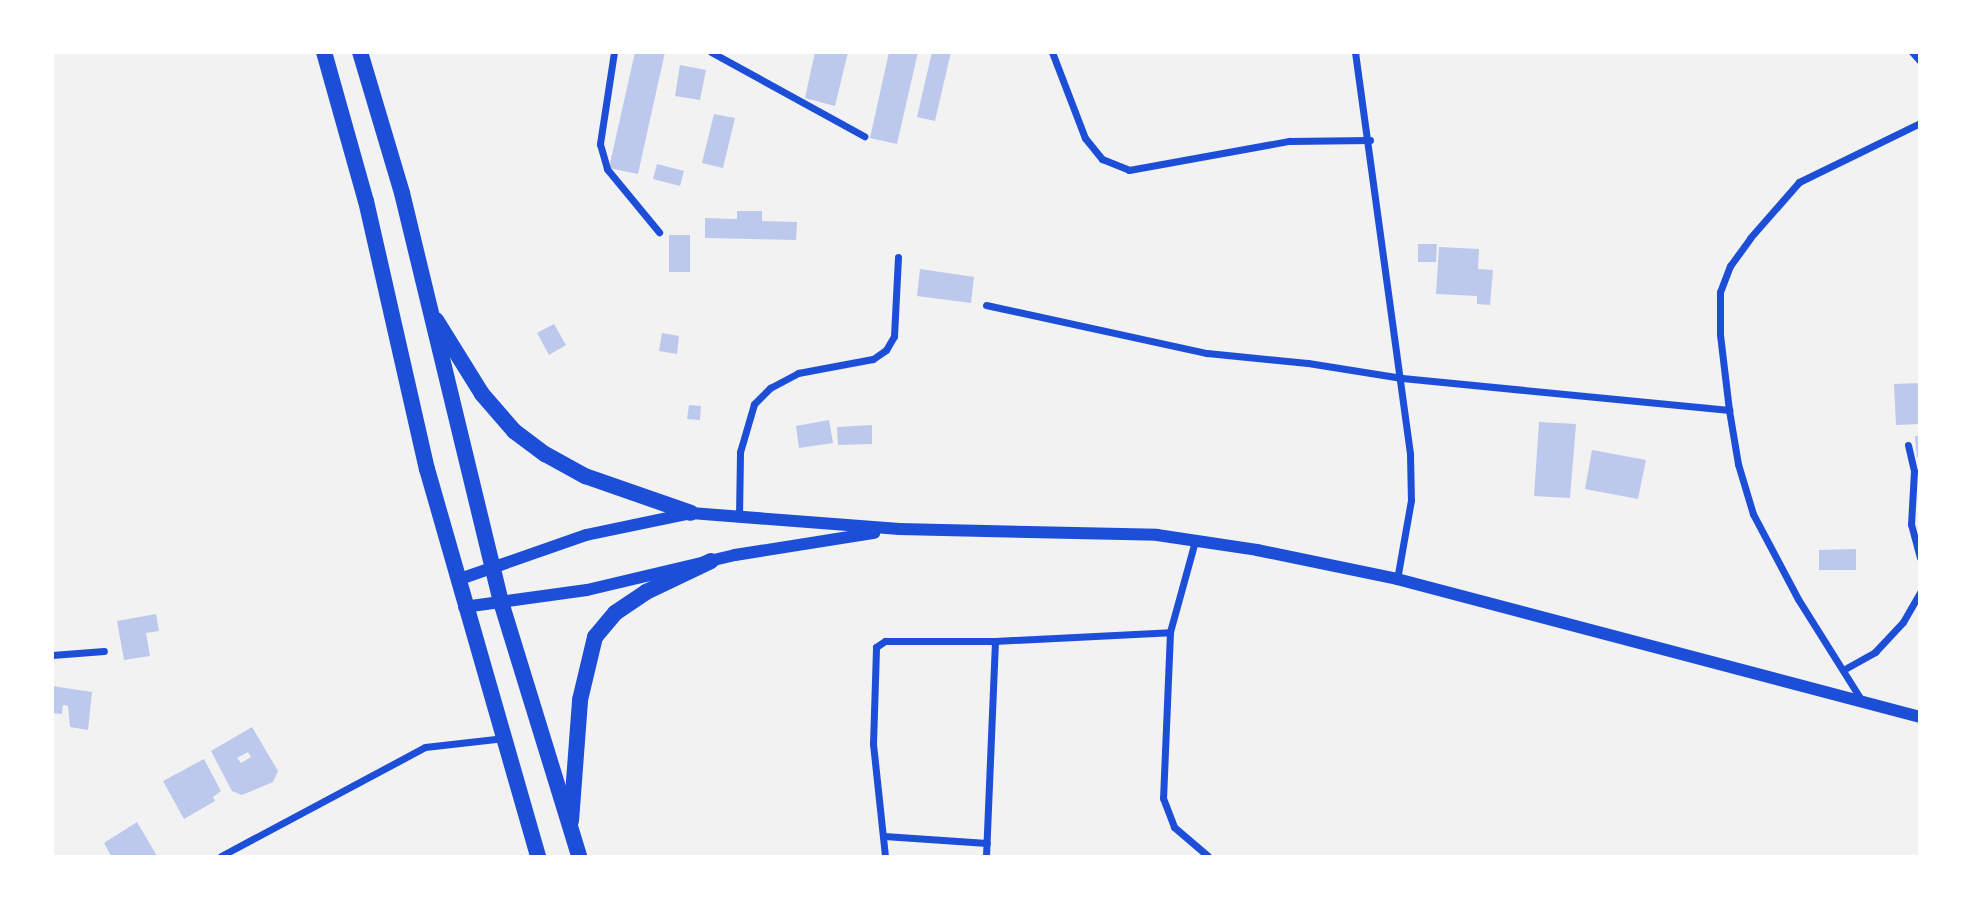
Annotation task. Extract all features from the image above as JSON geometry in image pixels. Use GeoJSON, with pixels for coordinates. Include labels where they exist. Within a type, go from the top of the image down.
{"type":"FeatureCollection","features":[{"type":"Feature","properties":{"kind":"highway"},"geometry":{"type":"LineString","coordinates":[[324,52],[366,201],[426,468],[538,856]]}},
{"type":"Feature","properties":{"kind":"highway"},"geometry":{"type":"LineString","coordinates":[[360,52],[402,193],[426,304],[492,568],[579,856]]}},
{"type":"Feature","properties":{"kind":"highway"},"geometry":{"type":"LineString","coordinates":[[426,304],[482,394],[514,431],[585,475],[691,513]]}},
{"type":"Feature","properties":{"kind":"highway"},"geometry":{"type":"LineString","coordinates":[[571,831],[580,700],[595,637],[625,606],[711,561]]}},
{"type":"Feature","properties":{"kind":"street"},"geometry":{"type":"LineString","coordinates":[[614,52],[600,144],[607,169],[659,232]]}},
{"type":"Feature","properties":{"kind":"street"},"geometry":{"type":"LineString","coordinates":[[711,52],[864,136]]}},
{"type":"Feature","properties":{"kind":"street"},"geometry":{"type":"LineString","coordinates":[[1052,52],[1085,138],[1102,159],[1129,170],[1289,141],[1370,140]]}},
{"type":"Feature","properties":{"kind":"street"},"geometry":{"type":"LineString","coordinates":[[1355,52],[1358,91],[1370,140],[1402,378],[1411,500],[1397,579]]}},
{"type":"Feature","properties":{"kind":"street"},"geometry":{"type":"LineString","coordinates":[[1912,52],[1920,61]]}},
{"type":"Feature","properties":{"kind":"street"},"geometry":{"type":"LineString","coordinates":[[1864,704],[1780,568],[1753,514],[1738,464],[1729,410],[1720,334],[1720,292],[1730,267],[1799,182],[1920,123]]}},
{"type":"Feature","properties":{"kind":"street"},"geometry":{"type":"LineString","coordinates":[[739,517],[740,452],[754,404],[770,388],[798,373],[873,359],[886,350],[894,336],[898,257]]}},
{"type":"Feature","properties":{"kind":"street"},"geometry":{"type":"LineString","coordinates":[[986,305],[1207,354],[1321,364],[1402,378],[1729,410]]}},
{"type":"Feature","properties":{"kind":"street"},"geometry":{"type":"LineString","coordinates":[[1908,445],[1914,471],[1911,524],[1920,558]]}},
{"type":"Feature","properties":{"kind":"street"},"geometry":{"type":"LineString","coordinates":[[457,580],[586,535],[691,513],[898,529],[1108,533],[1195,541],[1397,579],[1920,717]]}},
{"type":"Feature","properties":{"kind":"street"},"geometry":{"type":"LineString","coordinates":[[464,607],[587,590],[711,561],[898,529]]}},
{"type":"Feature","properties":{"kind":"street"},"geometry":{"type":"LineString","coordinates":[[1195,541],[1170,632],[1163,798],[1174,827],[1208,856]]}},
{"type":"Feature","properties":{"kind":"street"},"geometry":{"type":"LineString","coordinates":[[1843,670],[1875,652],[1903,621],[1920,592]]}},
{"type":"Feature","properties":{"kind":"street"},"geometry":{"type":"LineString","coordinates":[[885,856],[873,744],[876,647],[885,640],[995,641],[1170,632]]}},
{"type":"Feature","properties":{"kind":"street"},"geometry":{"type":"LineString","coordinates":[[986,856],[995,641]]}},
{"type":"Feature","properties":{"kind":"street"},"geometry":{"type":"LineString","coordinates":[[52,655],[104,651]]}},
{"type":"Feature","properties":{"kind":"street"},"geometry":{"type":"LineString","coordinates":[[221,856],[425,747],[504,738]]}},
{"type":"Feature","properties":{"kind":"street"},"geometry":{"type":"LineString","coordinates":[[884,836],[987,843]]}},
{"type":"Feature","properties":{"kind":"building"},"geometry":{"type":"Polygon","coordinates":[[[635,52],[665,52],[638,174],[609,168],[635,52]]]}},
{"type":"Feature","properties":{"kind":"building"},"geometry":{"type":"Polygon","coordinates":[[[815,52],[848,52],[835,106],[805,98],[815,52]]]}},
{"type":"Feature","properties":{"kind":"building"},"geometry":{"type":"Polygon","coordinates":[[[889,52],[918,52],[897,144],[870,138],[889,52]]]}},
{"type":"Feature","properties":{"kind":"building"},"geometry":{"type":"Polygon","coordinates":[[[932,52],[951,52],[935,121],[917,117],[932,52]]]}},
{"type":"Feature","properties":{"kind":"building"},"geometry":{"type":"Polygon","coordinates":[[[680,65],[706,70],[700,100],[675,96],[680,65]]]}},
{"type":"Feature","properties":{"kind":"building"},"geometry":{"type":"Polygon","coordinates":[[[714,114],[735,118],[723,168],[702,163],[714,114]]]}},
{"type":"Feature","properties":{"kind":"building"},"geometry":{"type":"Polygon","coordinates":[[[657,164],[684,171],[680,186],[653,179],[657,164]]]}},
{"type":"Feature","properties":{"kind":"building"},"geometry":{"type":"Polygon","coordinates":[[[737,211],[762,211],[762,221],[797,222],[796,240],[705,238],[705,218],[737,219],[737,211]]]}},
{"type":"Feature","properties":{"kind":"building"},"geometry":{"type":"Polygon","coordinates":[[[669,235],[690,235],[690,272],[669,272],[669,235]]]}},
{"type":"Feature","properties":{"kind":"building"},"geometry":{"type":"Polygon","coordinates":[[[1418,244],[1437,244],[1436,262],[1418,262],[1418,244]]]}},
{"type":"Feature","properties":{"kind":"building"},"geometry":{"type":"Polygon","coordinates":[[[1439,247],[1479,249],[1478,269],[1493,270],[1490,305],[1477,304],[1477,296],[1436,294],[1439,247]]]}},
{"type":"Feature","properties":{"kind":"building"},"geometry":{"type":"Polygon","coordinates":[[[920,269],[974,277],[971,303],[917,296],[920,269]]]}},
{"type":"Feature","properties":{"kind":"building"},"geometry":{"type":"Polygon","coordinates":[[[554,324],[566,345],[549,355],[537,333],[554,324]]]}},
{"type":"Feature","properties":{"kind":"building"},"geometry":{"type":"Polygon","coordinates":[[[662,333],[679,336],[677,354],[659,351],[662,333]]]}},
{"type":"Feature","properties":{"kind":"building"},"geometry":{"type":"Polygon","coordinates":[[[1920,383],[1920,424],[1896,425],[1894,384],[1920,383]]]}},
{"type":"Feature","properties":{"kind":"building"},"geometry":{"type":"Polygon","coordinates":[[[689,405],[701,406],[700,420],[687,419],[689,405]]]}},
{"type":"Feature","properties":{"kind":"building"},"geometry":{"type":"Polygon","coordinates":[[[829,420],[833,443],[799,448],[796,426],[829,420]]]}},
{"type":"Feature","properties":{"kind":"building"},"geometry":{"type":"Polygon","coordinates":[[[1539,422],[1576,424],[1570,498],[1534,496],[1539,422]]]}},
{"type":"Feature","properties":{"kind":"building"},"geometry":{"type":"Polygon","coordinates":[[[872,425],[872,444],[838,445],[837,427],[872,425]]]}},
{"type":"Feature","properties":{"kind":"building"},"geometry":{"type":"Polygon","coordinates":[[[1915,436],[1920,436],[1920,457],[1917,457],[1915,436]]]}},
{"type":"Feature","properties":{"kind":"building"},"geometry":{"type":"Polygon","coordinates":[[[1592,450],[1646,460],[1638,499],[1585,489],[1592,450]]]}},
{"type":"Feature","properties":{"kind":"building"},"geometry":{"type":"Polygon","coordinates":[[[1856,549],[1856,570],[1819,570],[1819,550],[1856,549]]]}},
{"type":"Feature","properties":{"kind":"building"},"geometry":{"type":"Polygon","coordinates":[[[156,614],[159,631],[146,633],[150,656],[124,660],[117,621],[156,614]]]}},
{"type":"Feature","properties":{"kind":"building"},"geometry":{"type":"Polygon","coordinates":[[[52,686],[92,692],[88,730],[70,727],[68,706],[63,705],[62,714],[52,713],[52,686]]]}},
{"type":"Feature","properties":{"kind":"building"},"geometry":{"type":"Polygon","coordinates":[[[252,727],[278,771],[273,782],[242,795],[232,791],[211,751],[252,727]],[[248,752],[237,758],[241,763],[251,757],[248,752]]]}},
{"type":"Feature","properties":{"kind":"building"},"geometry":{"type":"Polygon","coordinates":[[[204,759],[221,791],[213,797],[215,801],[184,819],[163,781],[204,759]]]}},
{"type":"Feature","properties":{"kind":"building"},"geometry":{"type":"Polygon","coordinates":[[[137,822],[157,856],[111,856],[104,843],[137,822]]]}}]}
